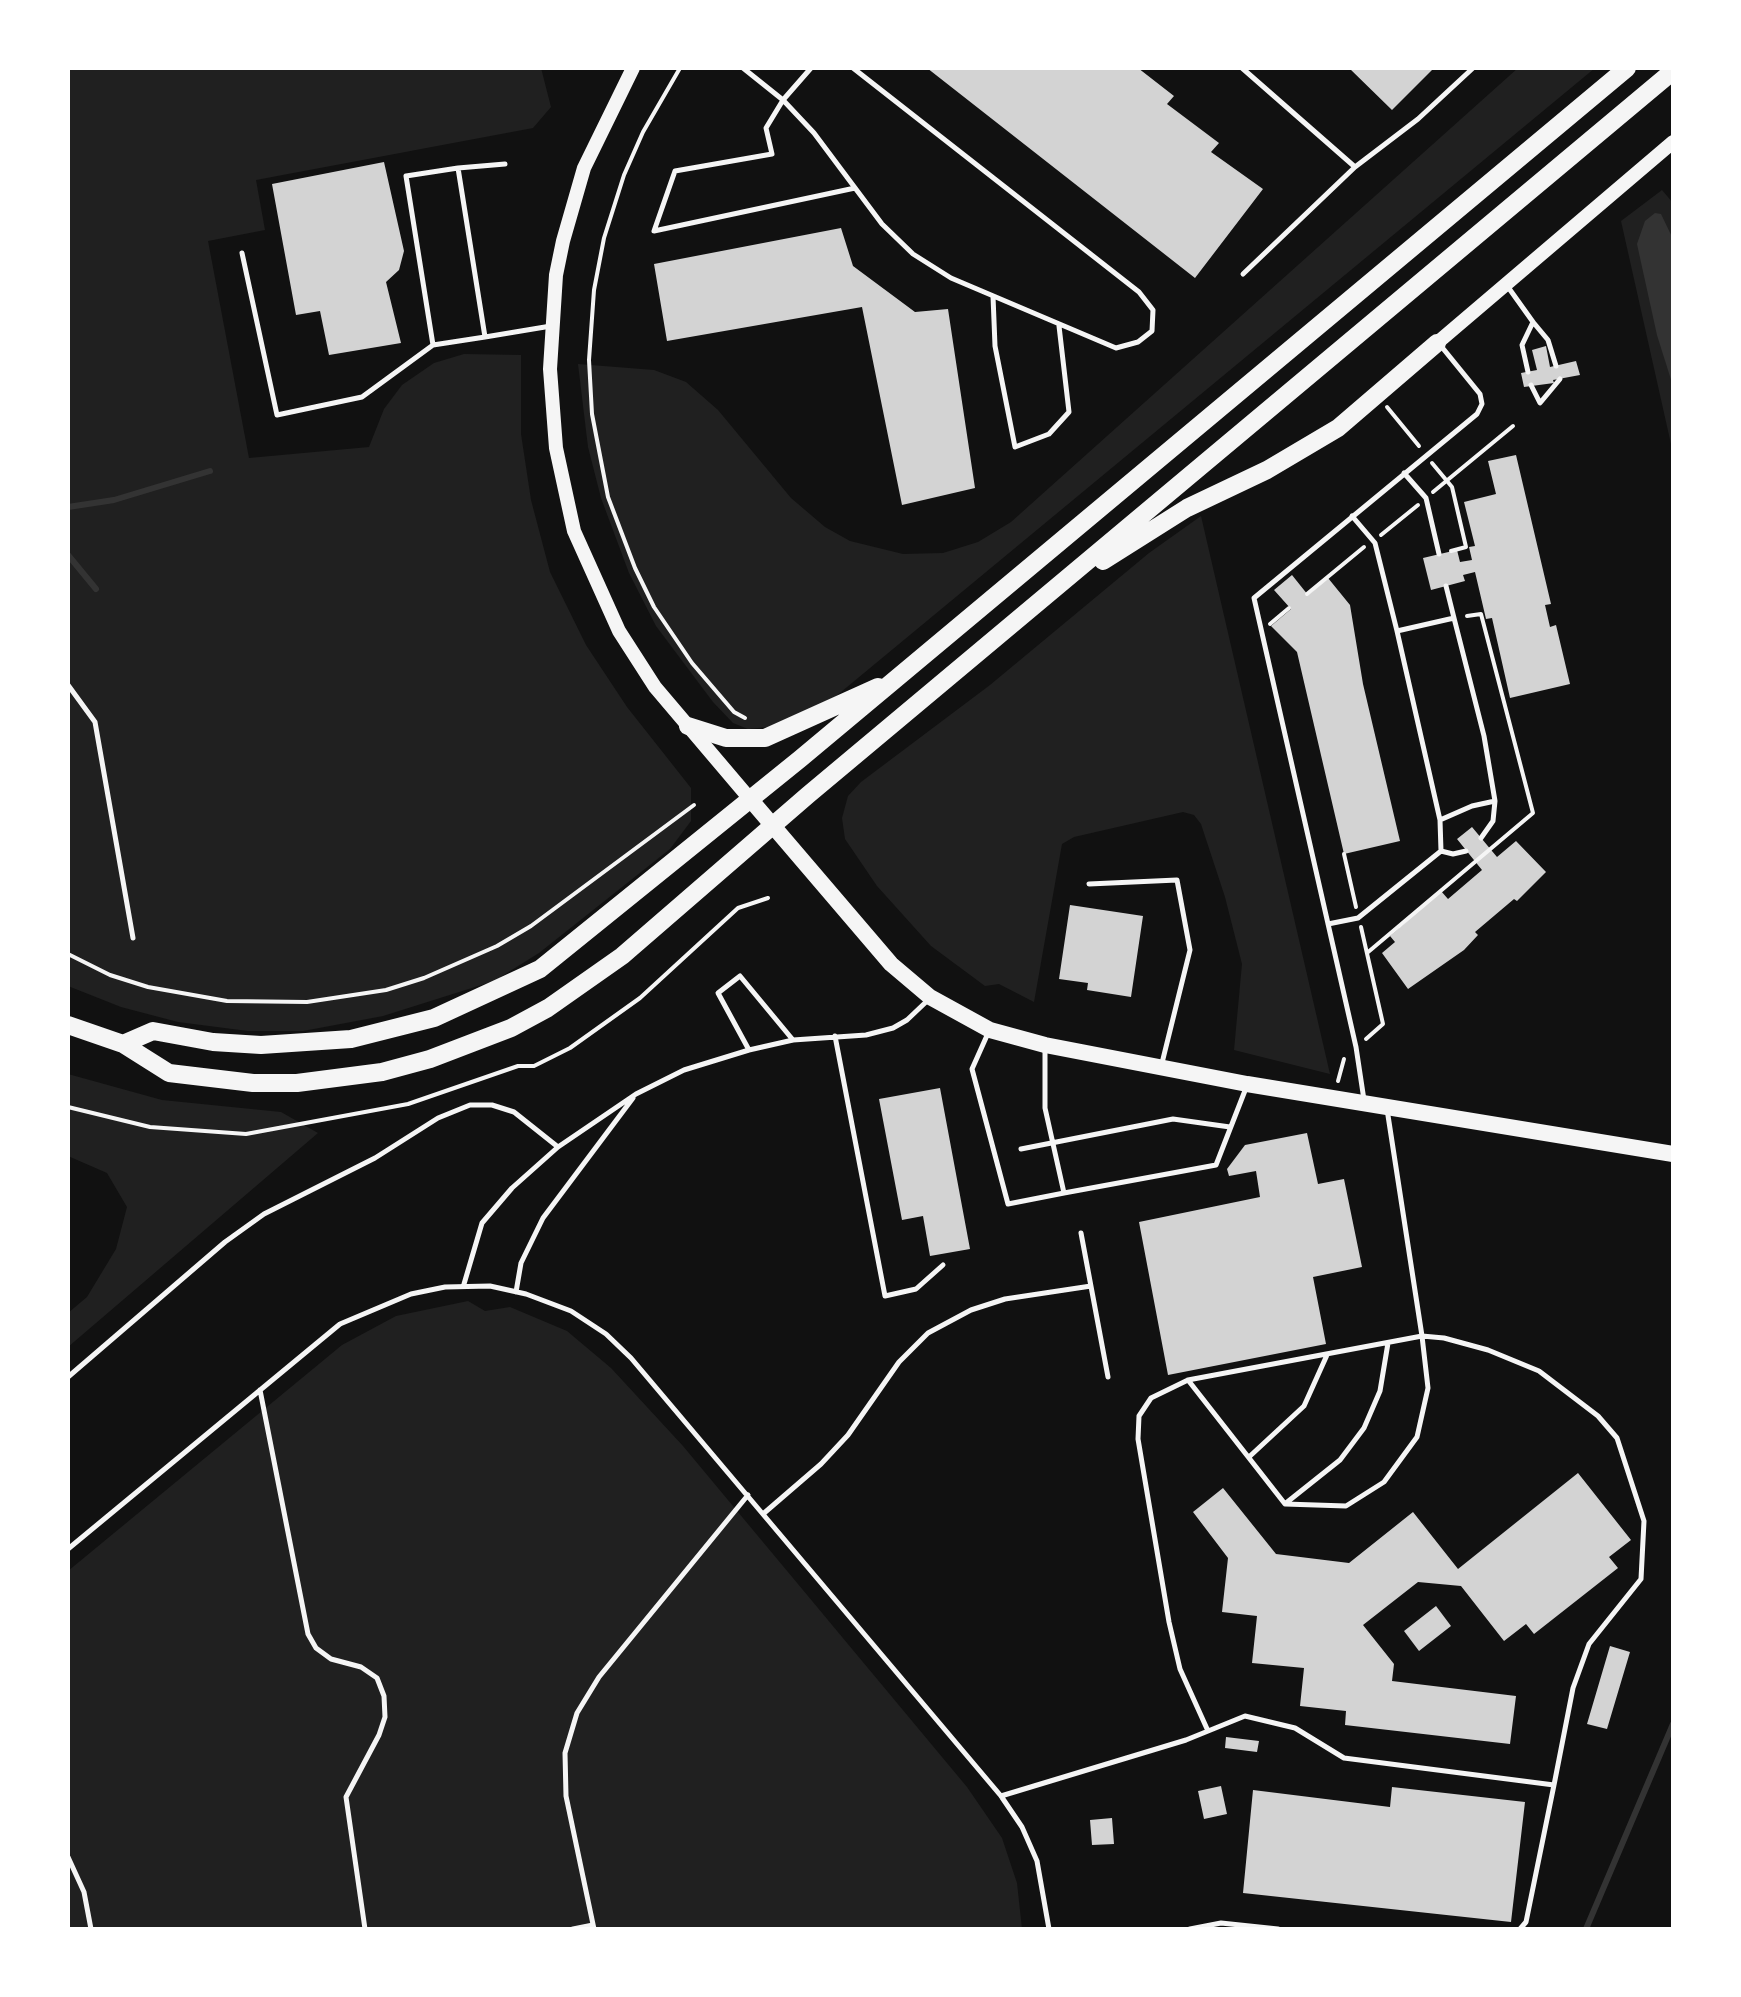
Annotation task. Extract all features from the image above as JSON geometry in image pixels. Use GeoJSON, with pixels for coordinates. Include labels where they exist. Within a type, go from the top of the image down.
{"type":"FeatureCollection","features":[{"type":"Feature","properties":{"kind":"main road"},"geometry":{"type":"LineString","coordinates":[[123,1044],[153,1031],[213,1042],[306,1044],[378,1034],[447,1013],[512,985],[570,948],[896,680],[1627,68]]}},
{"type":"Feature","properties":{"kind":"main road"},"geometry":{"type":"LineString","coordinates":[[68,1025],[123,1044],[169,1073],[253,1083],[333,1080],[430,1059],[511,1028],[587,983],[1673,71]]}},
{"type":"Feature","properties":{"kind":"main road"},"geometry":{"type":"LineString","coordinates":[[1046,596],[1187,508],[1267,470],[1338,428],[1437,343]]}},
{"type":"Feature","properties":{"kind":"main road"},"geometry":{"type":"LineString","coordinates":[[688,726],[726,738],[765,738],[896,680]]}},
{"type":"Feature","properties":{"kind":"main road"},"geometry":{"type":"LineString","coordinates":[[750,799],[865,937],[930,997],[990,1030],[1045,1045],[1247,1084],[1673,1154]]}},
{"type":"Feature","properties":{"kind":"street"},"geometry":{"type":"LineString","coordinates":[[633,68],[597,136],[572,203],[556,275],[550,369],[556,448],[574,531],[619,631],[655,687],[750,799]]}},
{"type":"Feature","properties":{"kind":"street"},"geometry":{"type":"LineString","coordinates":[[1437,343],[1673,142]]}},
{"type":"Feature","properties":{"kind":"lane"},"geometry":{"type":"LineString","coordinates":[[743,68],[783,100],[814,133],[882,224],[913,254],[951,278],[1116,348],[1138,342],[1152,331],[1153,310],[1139,292],[853,68]]}},
{"type":"Feature","properties":{"kind":"lane"},"geometry":{"type":"LineString","coordinates":[[811,68],[783,100],[766,128],[772,154],[675,171],[654,231],[855,188]]}},
{"type":"Feature","properties":{"kind":"lane"},"geometry":{"type":"LineString","coordinates":[[1242,68],[1355,167]]}},
{"type":"Feature","properties":{"kind":"lane"},"geometry":{"type":"LineString","coordinates":[[1243,274],[1355,167],[1418,119],[1473,68]]}},
{"type":"Feature","properties":{"kind":"lane"},"geometry":{"type":"LineString","coordinates":[[433,345],[406,176],[505,164]]}},
{"type":"Feature","properties":{"kind":"lane"},"geometry":{"type":"LineString","coordinates":[[458,168],[485,337]]}},
{"type":"Feature","properties":{"kind":"lane"},"geometry":{"type":"LineString","coordinates":[[242,253],[277,415],[362,397],[433,345],[552,326]]}},
{"type":"Feature","properties":{"kind":"lane"},"geometry":{"type":"LineString","coordinates":[[1506,284],[1548,340],[1556,366]]}},
{"type":"Feature","properties":{"kind":"lane"},"geometry":{"type":"LineString","coordinates":[[993,296],[995,346],[1015,447],[1049,434],[1069,412],[1059,326]]}},
{"type":"Feature","properties":{"kind":"lane"},"geometry":{"type":"LineString","coordinates":[[1528,372],[1522,345],[1533,322]]}},
{"type":"Feature","properties":{"kind":"lane"},"geometry":{"type":"LineString","coordinates":[[1365,1104],[1356,1047],[1254,598],[1477,414],[1482,404],[1473,382],[1437,343]]}},
{"type":"Feature","properties":{"kind":"lane"},"geometry":{"type":"LineString","coordinates":[[1531,385],[1540,403],[1560,379]]}},
{"type":"Feature","properties":{"kind":"lane"},"geometry":{"type":"LineString","coordinates":[[1404,473],[1426,498],[1439,554]]}},
{"type":"Feature","properties":{"kind":"lane"},"geometry":{"type":"LineString","coordinates":[[1352,516],[1373,541],[1397,631],[1440,820],[1441,851]]}},
{"type":"Feature","properties":{"kind":"lane"},"geometry":{"type":"LineString","coordinates":[[1446,586],[1484,736],[1495,801],[1493,821],[1481,838]]}},
{"type":"Feature","properties":{"kind":"lane"},"geometry":{"type":"LineString","coordinates":[[1397,631],[1454,618]]}},
{"type":"Feature","properties":{"kind":"lane"},"geometry":{"type":"LineString","coordinates":[[68,685],[95,722],[133,938]]}},
{"type":"Feature","properties":{"kind":"lane"},"geometry":{"type":"LineString","coordinates":[[1440,820],[1495,801]]}},
{"type":"Feature","properties":{"kind":"lane"},"geometry":{"type":"LineString","coordinates":[[1328,924],[1358,918],[1441,851]]}},
{"type":"Feature","properties":{"kind":"lane"},"geometry":{"type":"LineString","coordinates":[[1441,851],[1453,854],[1466,851]]}},
{"type":"Feature","properties":{"kind":"lane"},"geometry":{"type":"LineString","coordinates":[[1089,884],[1177,880],[1190,950],[1161,1068]]}},
{"type":"Feature","properties":{"kind":"lane"},"geometry":{"type":"LineString","coordinates":[[749,1050],[718,993],[740,976],[793,1040]]}},
{"type":"Feature","properties":{"kind":"lane"},"geometry":{"type":"LineString","coordinates":[[464,1284],[482,1223],[512,1188],[558,1147],[636,1094],[684,1070],[749,1050],[793,1040],[866,1035],[893,1028],[907,1020],[930,997]]}},
{"type":"Feature","properties":{"kind":"lane"},"geometry":{"type":"LineString","coordinates":[[990,1030],[972,1069],[1008,1204],[1216,1165],[1247,1084]]}},
{"type":"Feature","properties":{"kind":"lane"},"geometry":{"type":"LineString","coordinates":[[835,1036],[885,1296],[916,1289],[943,1265]]}},
{"type":"Feature","properties":{"kind":"lane"},"geometry":{"type":"LineString","coordinates":[[1045,1045],[1045,1108],[1064,1193]]}},
{"type":"Feature","properties":{"kind":"lane"},"geometry":{"type":"LineString","coordinates":[[516,1292],[521,1263],[543,1218],[636,1094]]}},
{"type":"Feature","properties":{"kind":"lane"},"geometry":{"type":"LineString","coordinates":[[68,1377],[225,1242],[264,1214],[375,1158],[438,1118],[470,1105],[492,1105],[514,1112],[558,1147]]}},
{"type":"Feature","properties":{"kind":"lane"},"geometry":{"type":"LineString","coordinates":[[1285,1504],[1346,1506],[1384,1482],[1417,1437],[1428,1388],[1386,1108]]}},
{"type":"Feature","properties":{"kind":"lane"},"geometry":{"type":"LineString","coordinates":[[1021,1149],[1173,1119],[1230,1127]]}},
{"type":"Feature","properties":{"kind":"lane"},"geometry":{"type":"LineString","coordinates":[[1081,1233],[1108,1377]]}},
{"type":"Feature","properties":{"kind":"lane"},"geometry":{"type":"LineString","coordinates":[[68,1549],[260,1390],[354,1317],[411,1294],[464,1284],[516,1292],[571,1311],[606,1334],[649,1378],[1001,1796],[1022,1827],[1037,1861],[1049,1929]]}},
{"type":"Feature","properties":{"kind":"lane"},"geometry":{"type":"LineString","coordinates":[[763,1514],[821,1464],[848,1435],[899,1362],[928,1333],[971,1310],[1005,1299],[1091,1286]]}},
{"type":"Feature","properties":{"kind":"lane"},"geometry":{"type":"LineString","coordinates":[[1208,1731],[1180,1669],[1150,1526],[1138,1439],[1139,1416],[1151,1398],[1188,1380],[1422,1336],[1444,1338],[1513,1360],[1549,1378],[1587,1406],[1617,1438],[1644,1521],[1641,1579],[1589,1644],[1573,1688],[1526,1922],[1520,1929]]}},
{"type":"Feature","properties":{"kind":"lane"},"geometry":{"type":"LineString","coordinates":[[1285,1504],[1340,1460],[1364,1428],[1380,1391],[1388,1342]]}},
{"type":"Feature","properties":{"kind":"lane"},"geometry":{"type":"LineString","coordinates":[[1249,1457],[1304,1406],[1327,1354]]}},
{"type":"Feature","properties":{"kind":"lane"},"geometry":{"type":"LineString","coordinates":[[1188,1380],[1285,1504]]}},
{"type":"Feature","properties":{"kind":"lane"},"geometry":{"type":"LineString","coordinates":[[260,1390],[308,1634],[316,1648],[331,1659],[361,1667],[377,1678],[384,1696],[385,1717],[379,1735],[346,1797],[365,1929]]}},
{"type":"Feature","properties":{"kind":"lane"},"geometry":{"type":"LineString","coordinates":[[573,1929],[593,1927],[566,1796],[565,1753],[577,1713],[599,1677],[748,1495]]}},
{"type":"Feature","properties":{"kind":"lane"},"geometry":{"type":"LineString","coordinates":[[1001,1796],[1208,1731],[1245,1716],[1295,1728],[1344,1758],[1554,1785]]}},
{"type":"Feature","properties":{"kind":"lane"},"geometry":{"type":"LineString","coordinates":[[68,1857],[84,1892],[91,1929]]}},
{"type":"Feature","properties":{"kind":"lane"},"geometry":{"type":"LineString","coordinates":[[1190,1929],[1221,1923],[1278,1929]]}},
{"type":"Feature","properties":{"kind":"path"},"geometry":{"type":"LineString","coordinates":[[680,68],[643,132],[624,175],[604,238],[594,290],[589,360],[592,414],[608,497],[635,568],[654,607],[692,663],[734,712],[756,719]]}},
{"type":"Feature","properties":{"kind":"path"},"geometry":{"type":"LineString","coordinates":[[1378,396],[1452,487],[1466,547],[1451,551]]}},
{"type":"Feature","properties":{"kind":"path"},"geometry":{"type":"LineString","coordinates":[[1307,594],[1513,426]]}},
{"type":"Feature","properties":{"kind":"path"},"geometry":{"type":"LineString","coordinates":[[1367,953],[1533,813],[1481,614],[1467,617],[1465,606]]}},
{"type":"Feature","properties":{"kind":"path"},"geometry":{"type":"LineString","coordinates":[[1260,626],[1269,625],[1289,608]]}},
{"type":"Feature","properties":{"kind":"path"},"geometry":{"type":"LineString","coordinates":[[68,954],[110,975],[148,987],[227,1001],[307,1002],[386,990],[462,964],[531,926],[694,805]]}},
{"type":"Feature","properties":{"kind":"path"},"geometry":{"type":"LineString","coordinates":[[1334,1099],[1345,1057],[1383,1024],[1344,854]]}},
{"type":"Feature","properties":{"kind":"shaded area"},"geometry":{"type":"Polygon","coordinates":[[[68,68],[541,68],[551,107],[533,128],[256,180],[265,230],[208,241],[249,458],[369,447],[384,409],[402,385],[434,363],[464,354],[521,355],[521,434],[531,500],[550,572],[586,645],[627,707],[691,788],[691,821],[670,849],[539,953],[494,981],[383,1016],[303,1031],[248,1031],[178,1022],[121,1007],[68,986],[68,68]]]}},
{"type":"Feature","properties":{"kind":"shaded area"},"geometry":{"type":"Polygon","coordinates":[[[1518,68],[1595,68],[835,697],[768,727],[748,729],[733,723],[713,702],[656,626],[629,573],[601,498],[588,447],[578,364],[654,370],[686,382],[718,410],[791,498],[825,527],[850,541],[903,554],[943,553],[978,542],[1011,522],[1518,68]]]}},
{"type":"Feature","properties":{"kind":"shaded area"},"geometry":{"type":"Polygon","coordinates":[[[1662,190],[1673,203],[1673,453],[1621,221],[1662,190]]]}},
{"type":"Feature","properties":{"kind":"shaded area"},"geometry":{"type":"Polygon","coordinates":[[[1655,213],[1661,214],[1673,239],[1673,386],[1657,335],[1637,244],[1645,221],[1655,213]]]}},
{"type":"Feature","properties":{"kind":"shaded area"},"geometry":{"type":"Polygon","coordinates":[[[1201,516],[1330,1074],[1234,1050],[1242,964],[1225,897],[1201,824],[1194,815],[1183,812],[1074,837],[1062,844],[1034,1002],[999,984],[985,986],[931,946],[877,886],[845,839],[842,818],[848,796],[861,782],[990,685],[1149,553],[1201,516]]]}},
{"type":"Feature","properties":{"kind":"shaded area"},"geometry":{"type":"Polygon","coordinates":[[[68,1074],[162,1100],[281,1112],[318,1133],[68,1347],[68,1313],[87,1297],[116,1249],[127,1207],[107,1173],[68,1156],[68,1074]]]}},
{"type":"Feature","properties":{"kind":"shaded area"},"geometry":{"type":"Polygon","coordinates":[[[468,1301],[485,1311],[510,1307],[567,1331],[611,1368],[683,1446],[967,1787],[1002,1838],[1017,1883],[1022,1929],[68,1929],[68,1571],[342,1345],[396,1316],[468,1301]]]}},
{"type":"Feature","properties":{"kind":"building"},"geometry":{"type":"Polygon","coordinates":[[[927,68],[1138,68],[1174,96],[1167,104],[1219,143],[1211,152],[1263,189],[1195,278],[927,68]]]}},
{"type":"Feature","properties":{"kind":"building"},"geometry":{"type":"Polygon","coordinates":[[[1349,68],[1434,68],[1392,110],[1349,68]]]}},
{"type":"Feature","properties":{"kind":"building"},"geometry":{"type":"Polygon","coordinates":[[[384,162],[404,251],[399,270],[386,282],[401,343],[329,355],[320,311],[296,315],[272,184],[384,162]]]}},
{"type":"Feature","properties":{"kind":"building"},"geometry":{"type":"Polygon","coordinates":[[[841,228],[853,266],[915,312],[948,309],[975,488],[902,505],[862,307],[667,341],[654,264],[841,228]]]}},
{"type":"Feature","properties":{"kind":"building"},"geometry":{"type":"Polygon","coordinates":[[[1546,346],[1550,367],[1576,361],[1580,375],[1524,387],[1521,373],[1537,370],[1532,350],[1546,346]]]}},
{"type":"Feature","properties":{"kind":"building"},"geometry":{"type":"Polygon","coordinates":[[[1516,455],[1551,604],[1545,605],[1550,627],[1556,625],[1570,684],[1510,698],[1492,618],[1486,619],[1475,572],[1463,575],[1465,581],[1431,590],[1423,558],[1457,550],[1460,562],[1472,560],[1469,547],[1475,546],[1464,502],[1496,494],[1488,461],[1516,455]]]}},
{"type":"Feature","properties":{"kind":"building"},"geometry":{"type":"Polygon","coordinates":[[[1292,575],[1308,595],[1328,578],[1350,605],[1363,684],[1400,841],[1344,854],[1297,652],[1271,626],[1291,609],[1274,590],[1292,575]]]}},
{"type":"Feature","properties":{"kind":"building"},"geometry":{"type":"Polygon","coordinates":[[[1472,827],[1497,857],[1516,841],[1546,872],[1517,901],[1514,899],[1475,932],[1478,935],[1464,950],[1408,989],[1382,953],[1395,942],[1390,936],[1441,891],[1448,899],[1482,870],[1457,839],[1472,827]]]}},
{"type":"Feature","properties":{"kind":"building"},"geometry":{"type":"Polygon","coordinates":[[[1070,905],[1143,916],[1131,997],[1087,990],[1088,983],[1059,979],[1070,905]]]}},
{"type":"Feature","properties":{"kind":"building"},"geometry":{"type":"Polygon","coordinates":[[[940,1088],[970,1249],[930,1256],[923,1216],[902,1220],[879,1099],[940,1088]]]}},
{"type":"Feature","properties":{"kind":"building"},"geometry":{"type":"Polygon","coordinates":[[[1307,1133],[1318,1184],[1344,1179],[1362,1267],[1313,1277],[1326,1344],[1168,1375],[1139,1222],[1260,1197],[1256,1171],[1229,1176],[1227,1169],[1245,1145],[1307,1133]]]}},
{"type":"Feature","properties":{"kind":"building"},"geometry":{"type":"Polygon","coordinates":[[[1578,1473],[1631,1540],[1609,1557],[1618,1568],[1534,1634],[1526,1624],[1504,1641],[1461,1586],[1418,1582],[1363,1625],[1394,1664],[1392,1681],[1516,1696],[1510,1744],[1345,1725],[1346,1711],[1300,1706],[1304,1668],[1252,1663],[1257,1616],[1222,1612],[1228,1558],[1193,1512],[1223,1488],[1276,1554],[1349,1563],[1413,1512],[1458,1569],[1578,1473]]]}},
{"type":"Feature","properties":{"kind":"building"},"geometry":{"type":"Polygon","coordinates":[[[1436,1606],[1451,1626],[1419,1651],[1404,1631],[1436,1606]]]}},
{"type":"Feature","properties":{"kind":"building"},"geometry":{"type":"Polygon","coordinates":[[[1610,1646],[1630,1652],[1607,1729],[1587,1724],[1610,1646]]]}},
{"type":"Feature","properties":{"kind":"building"},"geometry":{"type":"Polygon","coordinates":[[[1226,1737],[1259,1741],[1257,1752],[1225,1748],[1226,1737]]]}},
{"type":"Feature","properties":{"kind":"building"},"geometry":{"type":"Polygon","coordinates":[[[1221,1786],[1227,1814],[1204,1819],[1198,1791],[1221,1786]]]}},
{"type":"Feature","properties":{"kind":"building"},"geometry":{"type":"Polygon","coordinates":[[[1392,1787],[1525,1802],[1511,1922],[1243,1893],[1253,1790],[1390,1807],[1392,1787]]]}},
{"type":"Feature","properties":{"kind":"building"},"geometry":{"type":"Polygon","coordinates":[[[1112,1818],[1114,1844],[1092,1845],[1090,1820],[1112,1818]]]}},
{"type":"Feature","properties":{"kind":"waterway"},"geometry":{"type":"LineString","coordinates":[[68,507],[114,500],[210,471]]}},
{"type":"Feature","properties":{"kind":"waterway"},"geometry":{"type":"LineString","coordinates":[[68,555],[96,589]]}},
{"type":"Feature","properties":{"kind":"waterway"},"geometry":{"type":"LineString","coordinates":[[1586,1929],[1673,1724]]}}]}
